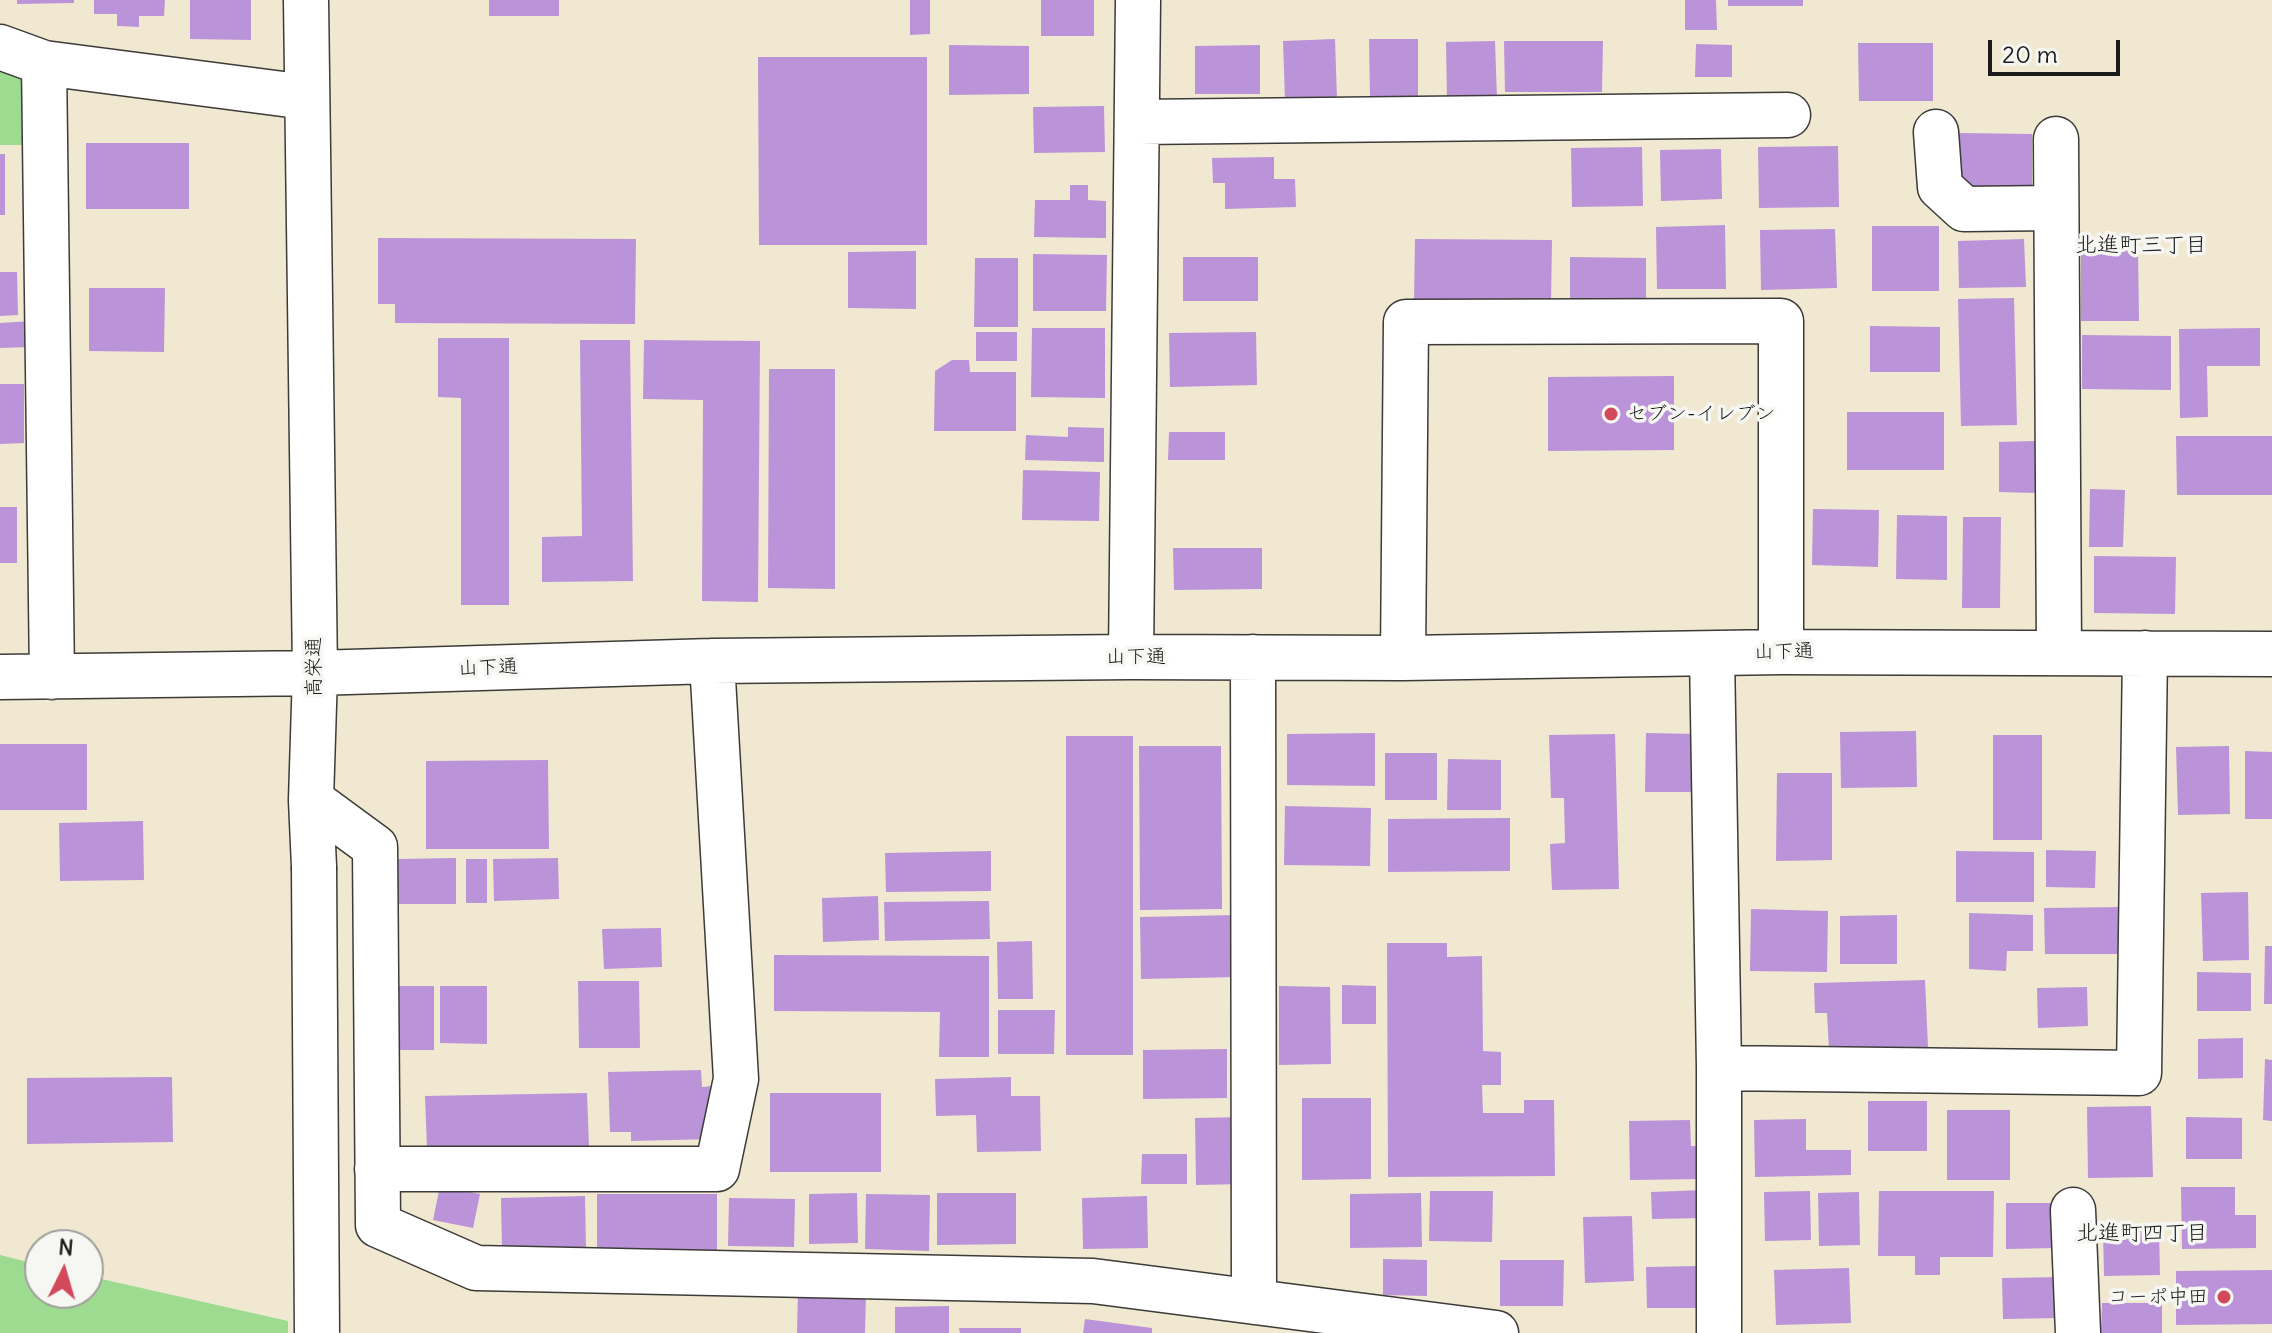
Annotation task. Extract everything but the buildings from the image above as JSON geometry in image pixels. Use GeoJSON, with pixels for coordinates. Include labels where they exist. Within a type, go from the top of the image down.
{"type":"FeatureCollection","features":[{"type":"Feature","properties":{"kind":"street","name":"高栄通"},"geometry":{"type":"LineString","coordinates":[[306,0],[315,673],[311,800],[317,1333]]}},
{"type":"Feature","properties":{"kind":"street"},"geometry":{"type":"LineString","coordinates":[[1131,657],[1138,0]]}},
{"type":"Feature","properties":{"kind":"street"},"geometry":{"type":"LineString","coordinates":[[0,47],[44,63],[306,97]]}},
{"type":"Feature","properties":{"kind":"street"},"geometry":{"type":"LineString","coordinates":[[44,63],[52,677]]}},
{"type":"Feature","properties":{"kind":"street"},"geometry":{"type":"LineString","coordinates":[[1138,122],[1788,115]]}},
{"type":"Feature","properties":{"kind":"street"},"geometry":{"type":"LineString","coordinates":[[1936,132],[1940,187],[1964,209],[2055,208]]}},
{"type":"Feature","properties":{"kind":"street"},"geometry":{"type":"LineString","coordinates":[[2056,139],[2059,652]]}},
{"type":"Feature","properties":{"kind":"street"},"geometry":{"type":"LineString","coordinates":[[1403,658],[1406,322],[1781,321],[1781,652]]}},
{"type":"Feature","properties":{"kind":"street","name":"山下通"},"geometry":{"type":"LineString","coordinates":[[0,677],[315,673],[712,661],[1403,658],[1781,652],[2272,654]]}},
{"type":"Feature","properties":{"kind":"street"},"geometry":{"type":"LineString","coordinates":[[1719,1068],[2139,1073],[2145,653]]}},
{"type":"Feature","properties":{"kind":"street"},"geometry":{"type":"LineString","coordinates":[[1712,654],[1719,1068],[1719,1333]]}},
{"type":"Feature","properties":{"kind":"street"},"geometry":{"type":"LineString","coordinates":[[1253,657],[1254,1302]]}},
{"type":"Feature","properties":{"kind":"street"},"geometry":{"type":"LineString","coordinates":[[377,1169],[717,1169],[736,1079],[712,661]]}},
{"type":"Feature","properties":{"kind":"street"},"geometry":{"type":"LineString","coordinates":[[311,800],[375,847],[378,1225],[476,1268],[1093,1281],[1496,1333]]}},
{"type":"Feature","properties":{"kind":"street"},"geometry":{"type":"LineString","coordinates":[[2073,1210],[2078,1333]]}},
{"type":"Feature","properties":{"kind":"green space"},"geometry":{"type":"Polygon","coordinates":[[[0,70],[30,82],[34,145],[0,145],[0,70]]]}},
{"type":"Feature","properties":{"kind":"green space"},"geometry":{"type":"Polygon","coordinates":[[[0,1255],[24,1261],[24,1309],[104,1309],[104,1280],[288,1321],[288,1333],[0,1333],[0,1255]]]}},
{"type":"Feature","properties":{"kind":"place","name":"セブン-イレブン"},"geometry":{"type":"Point","coordinates":[1611,414]}},
{"type":"Feature","properties":{"kind":"place","name":"コーポ中田"},"geometry":{"type":"Point","coordinates":[2224,1297]}},
{"type":"Feature","properties":{"kind":"district","name":"北進町三丁目"},"geometry":{"type":"Point","coordinates":[2141,246]}},
{"type":"Feature","properties":{"kind":"district","name":"北進町四丁目"},"geometry":{"type":"Point","coordinates":[2142,1234]}}]}
